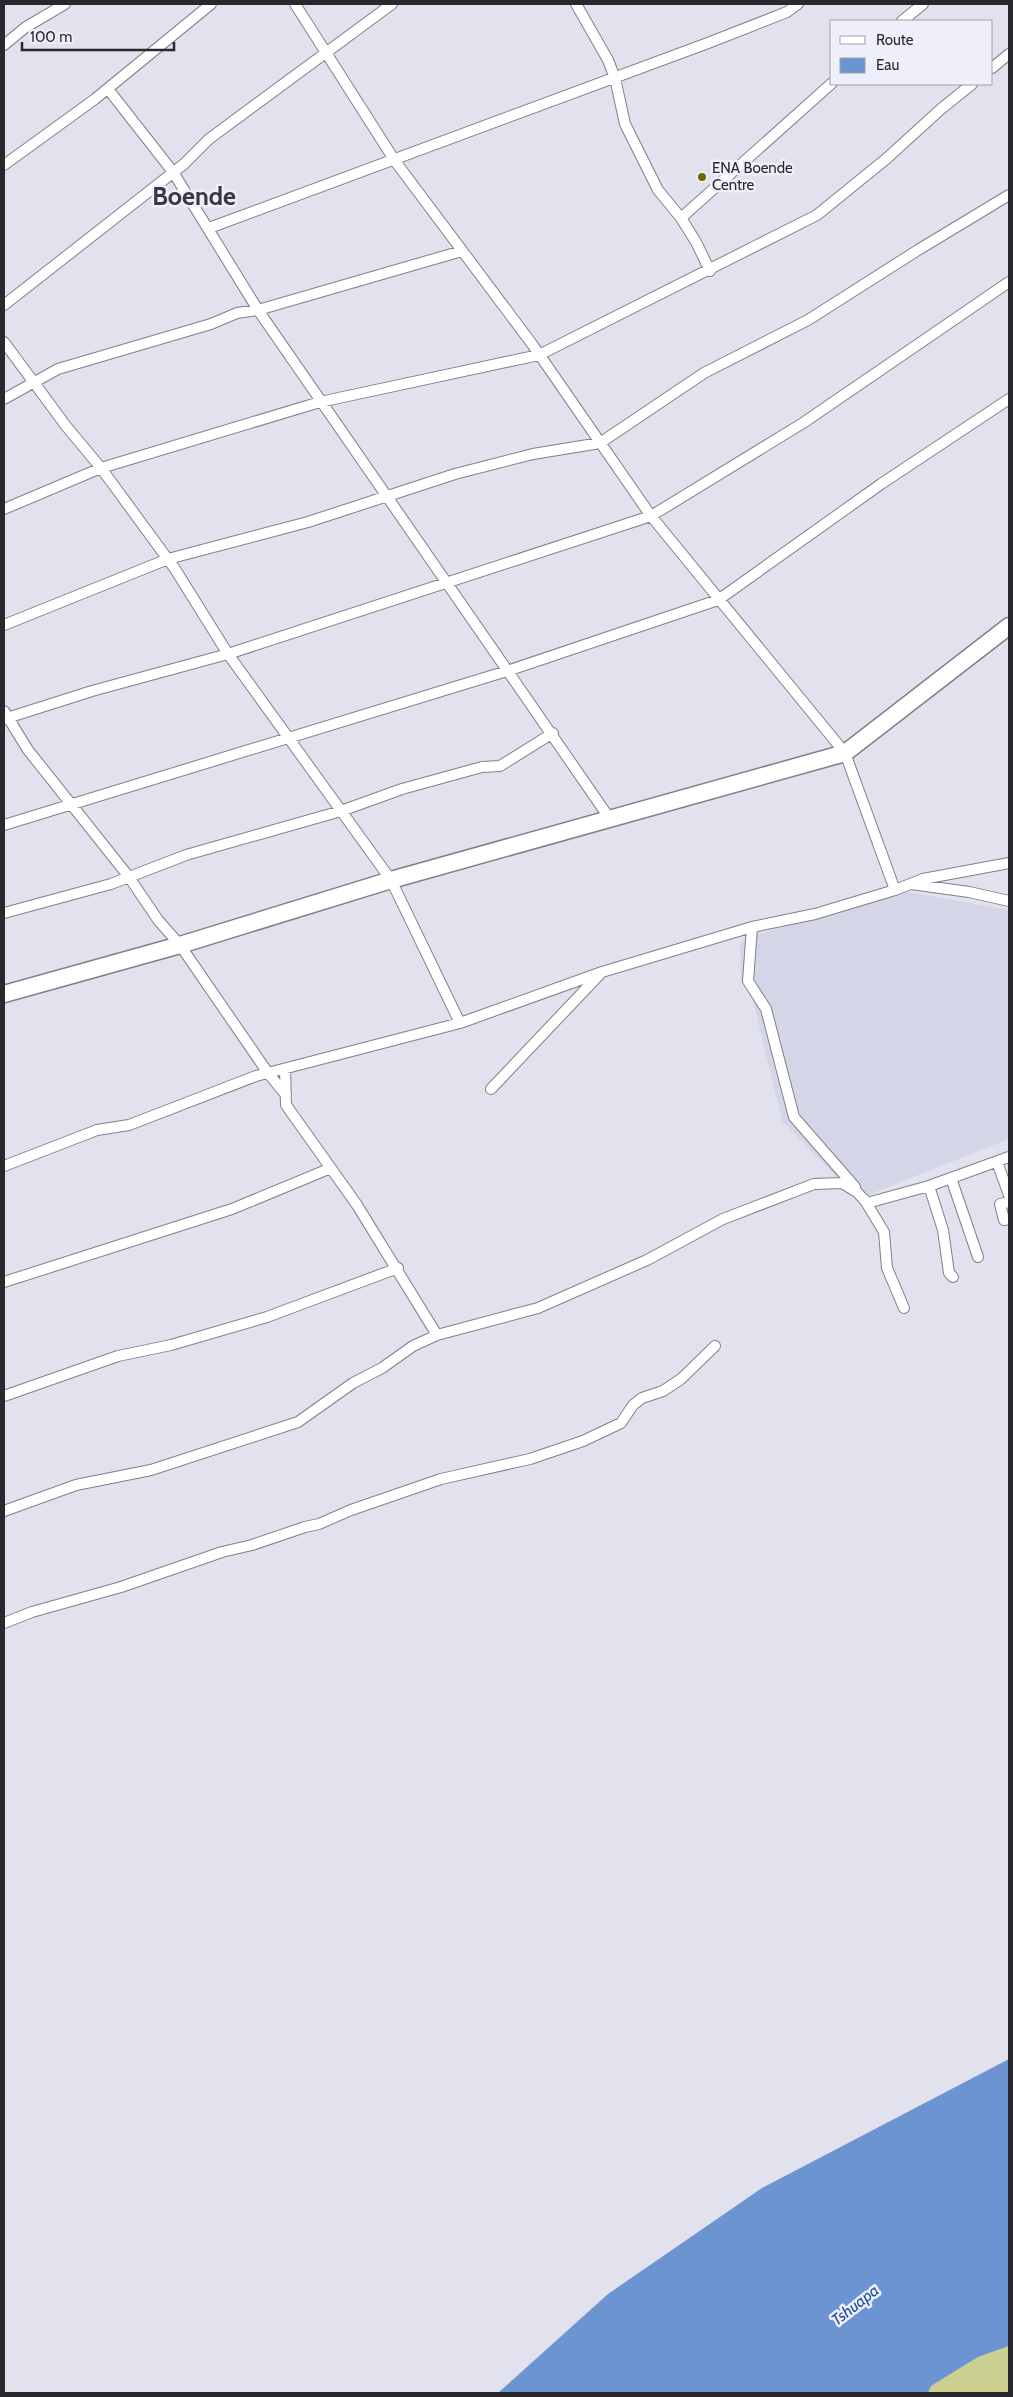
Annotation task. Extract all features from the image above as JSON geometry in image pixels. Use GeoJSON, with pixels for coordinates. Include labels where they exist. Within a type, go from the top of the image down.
{"type":"FeatureCollection","features":[{"type":"Feature","properties":{"kind":"main road"},"geometry":{"type":"LineString","coordinates":[[4,994],[180,945],[390,880],[845,753],[1009,626]]}},
{"type":"Feature","properties":{"kind":"street"},"geometry":{"type":"LineString","coordinates":[[4,45],[26,27],[65,4]]}},
{"type":"Feature","properties":{"kind":"street"},"geometry":{"type":"LineString","coordinates":[[4,165],[108,89],[211,4]]}},
{"type":"Feature","properties":{"kind":"street"},"geometry":{"type":"LineString","coordinates":[[295,4],[395,161],[539,355],[651,516],[845,753],[895,890]]}},
{"type":"Feature","properties":{"kind":"street"},"geometry":{"type":"LineString","coordinates":[[4,305],[173,172],[209,139],[392,4]]}},
{"type":"Feature","properties":{"kind":"street"},"geometry":{"type":"LineString","coordinates":[[576,4],[608,60],[615,78],[625,124],[658,190],[681,218],[710,270]]}},
{"type":"Feature","properties":{"kind":"street"},"geometry":{"type":"LineString","coordinates":[[209,228],[395,161],[615,78],[787,12],[798,4]]}},
{"type":"Feature","properties":{"kind":"street"},"geometry":{"type":"LineString","coordinates":[[903,20],[922,4]]}},
{"type":"Feature","properties":{"kind":"street"},"geometry":{"type":"LineString","coordinates":[[993,67],[1009,54]]}},
{"type":"Feature","properties":{"kind":"street"},"geometry":{"type":"LineString","coordinates":[[681,218],[830,85]]}},
{"type":"Feature","properties":{"kind":"street"},"geometry":{"type":"LineString","coordinates":[[4,509],[101,468],[320,402],[539,355],[817,215],[886,159],[971,85]]}},
{"type":"Feature","properties":{"kind":"street"},"geometry":{"type":"LineString","coordinates":[[108,89],[173,172],[258,310],[320,402],[447,582],[507,671],[553,733],[610,819]]}},
{"type":"Feature","properties":{"kind":"street"},"geometry":{"type":"LineString","coordinates":[[4,625],[168,559],[308,522],[464,472],[533,454],[600,442],[704,373],[808,320],[1009,196]]}},
{"type":"Feature","properties":{"kind":"street"},"geometry":{"type":"LineString","coordinates":[[4,399],[58,369],[211,324],[237,313],[258,310],[462,251]]}},
{"type":"Feature","properties":{"kind":"street"},"geometry":{"type":"LineString","coordinates":[[286,1095],[268,1073],[180,945],[158,920],[129,877],[28,750],[5,716],[228,654],[651,516],[802,423],[1009,282]]}},
{"type":"Feature","properties":{"kind":"street"},"geometry":{"type":"LineString","coordinates":[[4,342],[168,559],[228,654],[390,880],[460,1022]]}},
{"type":"Feature","properties":{"kind":"street"},"geometry":{"type":"LineString","coordinates":[[4,825],[507,671],[718,600],[881,484],[1009,399]]}},
{"type":"Feature","properties":{"kind":"street"},"geometry":{"type":"LineString","coordinates":[[4,913],[111,884],[186,855],[341,811],[402,789],[482,767],[500,766],[553,733]]}},
{"type":"Feature","properties":{"kind":"street"},"geometry":{"type":"LineString","coordinates":[[4,1166],[97,1130],[129,1125],[256,1076],[460,1022],[602,972],[752,927],[815,914],[895,890],[923,878],[1009,863]]}},
{"type":"Feature","properties":{"kind":"street"},"geometry":{"type":"LineString","coordinates":[[910,884],[968,892],[1009,901]]}},
{"type":"Feature","properties":{"kind":"street"},"geometry":{"type":"LineString","coordinates":[[752,927],[748,981],[766,1009],[794,1117],[866,1203]]}},
{"type":"Feature","properties":{"kind":"street"},"geometry":{"type":"LineString","coordinates":[[491,1089],[602,972]]}},
{"type":"Feature","properties":{"kind":"street"},"geometry":{"type":"LineString","coordinates":[[286,1069],[286,1105],[398,1268],[437,1335]]}},
{"type":"Feature","properties":{"kind":"street"},"geometry":{"type":"LineString","coordinates":[[866,1203],[929,1186],[1009,1157]]}},
{"type":"Feature","properties":{"kind":"street"},"geometry":{"type":"LineString","coordinates":[[997,1162],[1009,1195]]}},
{"type":"Feature","properties":{"kind":"street"},"geometry":{"type":"LineString","coordinates":[[4,1282],[232,1209],[331,1168]]}},
{"type":"Feature","properties":{"kind":"street"},"geometry":{"type":"LineString","coordinates":[[951,1178],[978,1257]]}},
{"type":"Feature","properties":{"kind":"street"},"geometry":{"type":"LineString","coordinates":[[4,1511],[76,1486],[151,1470],[298,1422],[353,1383],[382,1368],[413,1346],[437,1335],[538,1308],[647,1260],[722,1219],[814,1184],[842,1183],[857,1192],[866,1203],[884,1232],[887,1268],[904,1308]]}},
{"type":"Feature","properties":{"kind":"street"},"geometry":{"type":"LineString","coordinates":[[929,1186],[943,1230],[949,1273],[953,1277]]}},
{"type":"Feature","properties":{"kind":"street"},"geometry":{"type":"LineString","coordinates":[[1009,1202],[1000,1204],[1004,1220],[1009,1219]]}},
{"type":"Feature","properties":{"kind":"street"},"geometry":{"type":"LineString","coordinates":[[4,1396],[118,1356],[171,1344],[268,1317],[398,1268]]}},
{"type":"Feature","properties":{"kind":"street"},"geometry":{"type":"LineString","coordinates":[[4,1623],[32,1612],[121,1587],[222,1552],[252,1545],[319,1524],[351,1510],[441,1479],[530,1459],[583,1441],[621,1423],[633,1405],[642,1398],[663,1391],[681,1379],[715,1346]]}},
{"type":"Feature","properties":{"kind":"shaded area"},"geometry":{"type":"Polygon","coordinates":[[[908,892],[1009,910],[1009,1139],[858,1199],[782,1121],[753,1000],[741,979],[740,943],[751,936],[908,892]]]}},
{"type":"Feature","properties":{"kind":"green space"},"geometry":{"type":"Polygon","coordinates":[[[1009,2346],[1009,2393],[928,2393],[931,2386],[978,2357],[1009,2346]]]}},
{"type":"Feature","properties":{"kind":"water","name":"Tshuapa"},"geometry":{"type":"Polygon","coordinates":[[[1009,2059],[1009,2346],[978,2357],[931,2386],[928,2393],[498,2393],[608,2294],[762,2188],[1009,2059]]]}},
{"type":"Feature","properties":{"kind":"place","name":"ENA Boende Centre"},"geometry":{"type":"Point","coordinates":[702,177]}},
{"type":"Feature","properties":{"kind":"district","name":"Boende"},"geometry":{"type":"Point","coordinates":[194,196]}}]}
